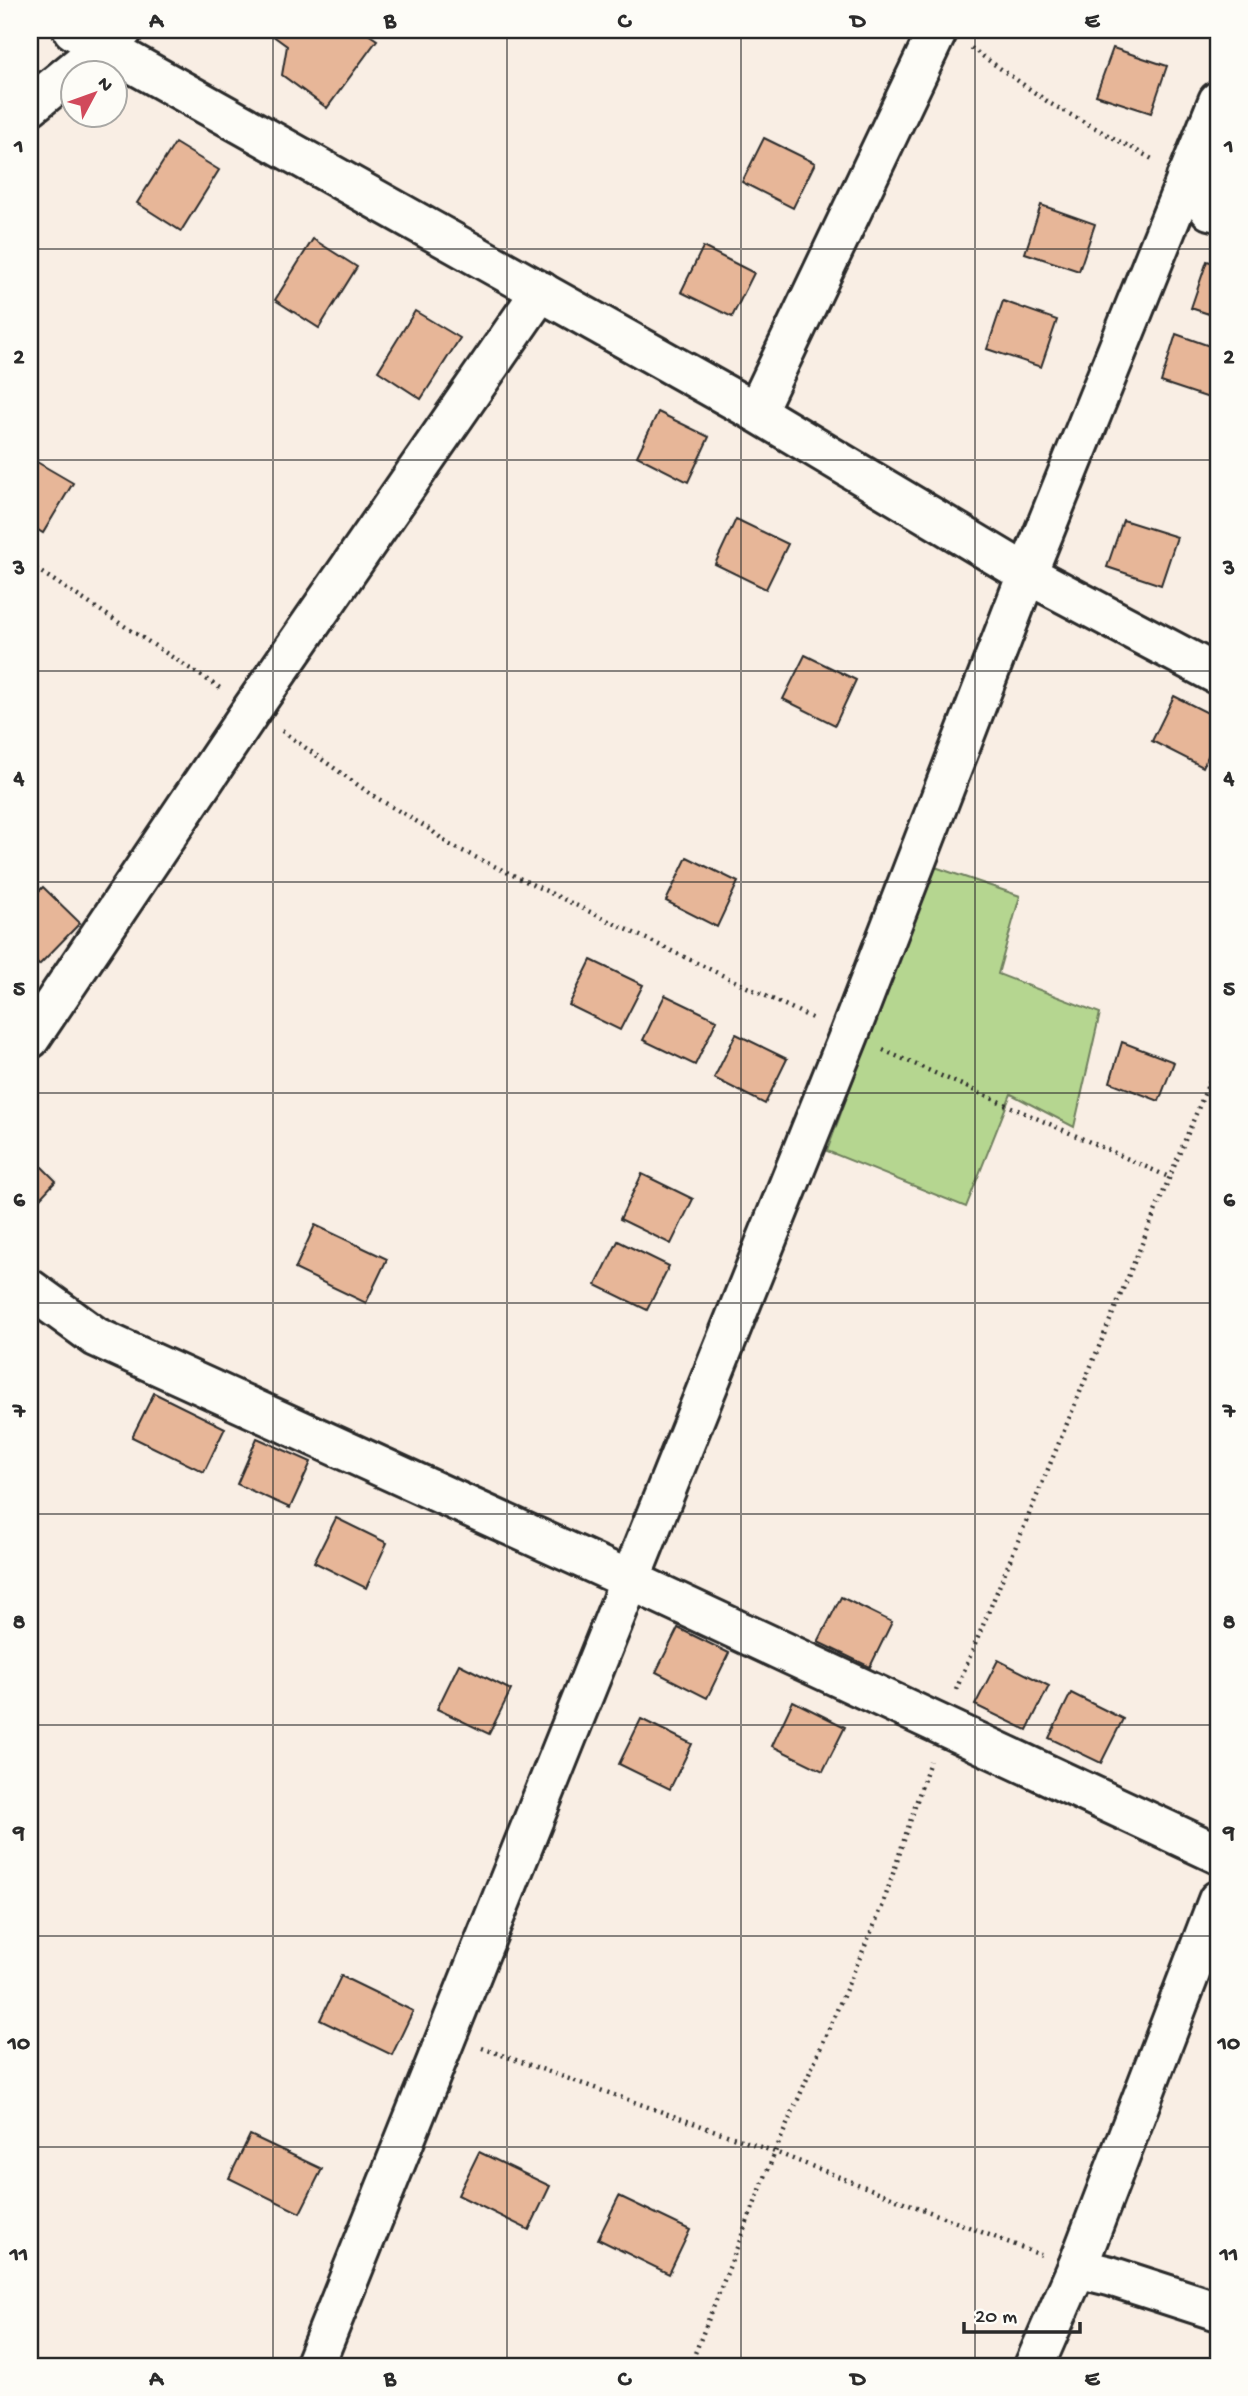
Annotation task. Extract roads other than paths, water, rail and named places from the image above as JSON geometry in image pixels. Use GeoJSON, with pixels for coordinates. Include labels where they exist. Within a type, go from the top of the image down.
{"type":"FeatureCollection","features":[{"type":"Feature","properties":{"kind":"street"},"geometry":{"type":"LineString","coordinates":[[30,106],[99,36],[755,412],[1027,574],[1218,675]]}},
{"type":"Feature","properties":{"kind":"street"},"geometry":{"type":"LineString","coordinates":[[755,412],[952,37]]}},
{"type":"Feature","properties":{"kind":"street"},"geometry":{"type":"LineString","coordinates":[[314,2366],[849,1035],[1027,574],[1218,101]]}},
{"type":"Feature","properties":{"kind":"street"},"geometry":{"type":"LineString","coordinates":[[1186,178],[1210,210],[1218,212]]}},
{"type":"Feature","properties":{"kind":"street"},"geometry":{"type":"LineString","coordinates":[[30,1039],[252,709],[541,291]]}},
{"type":"Feature","properties":{"kind":"street"},"geometry":{"type":"LineString","coordinates":[[30,1289],[96,1337],[630,1580],[1218,1854]]}},
{"type":"Feature","properties":{"kind":"street"},"geometry":{"type":"LineString","coordinates":[[1034,2366],[1077,2268],[1218,1900]]}},
{"type":"Feature","properties":{"kind":"street"},"geometry":{"type":"LineString","coordinates":[[1077,2268],[1218,2311]]}}]}
